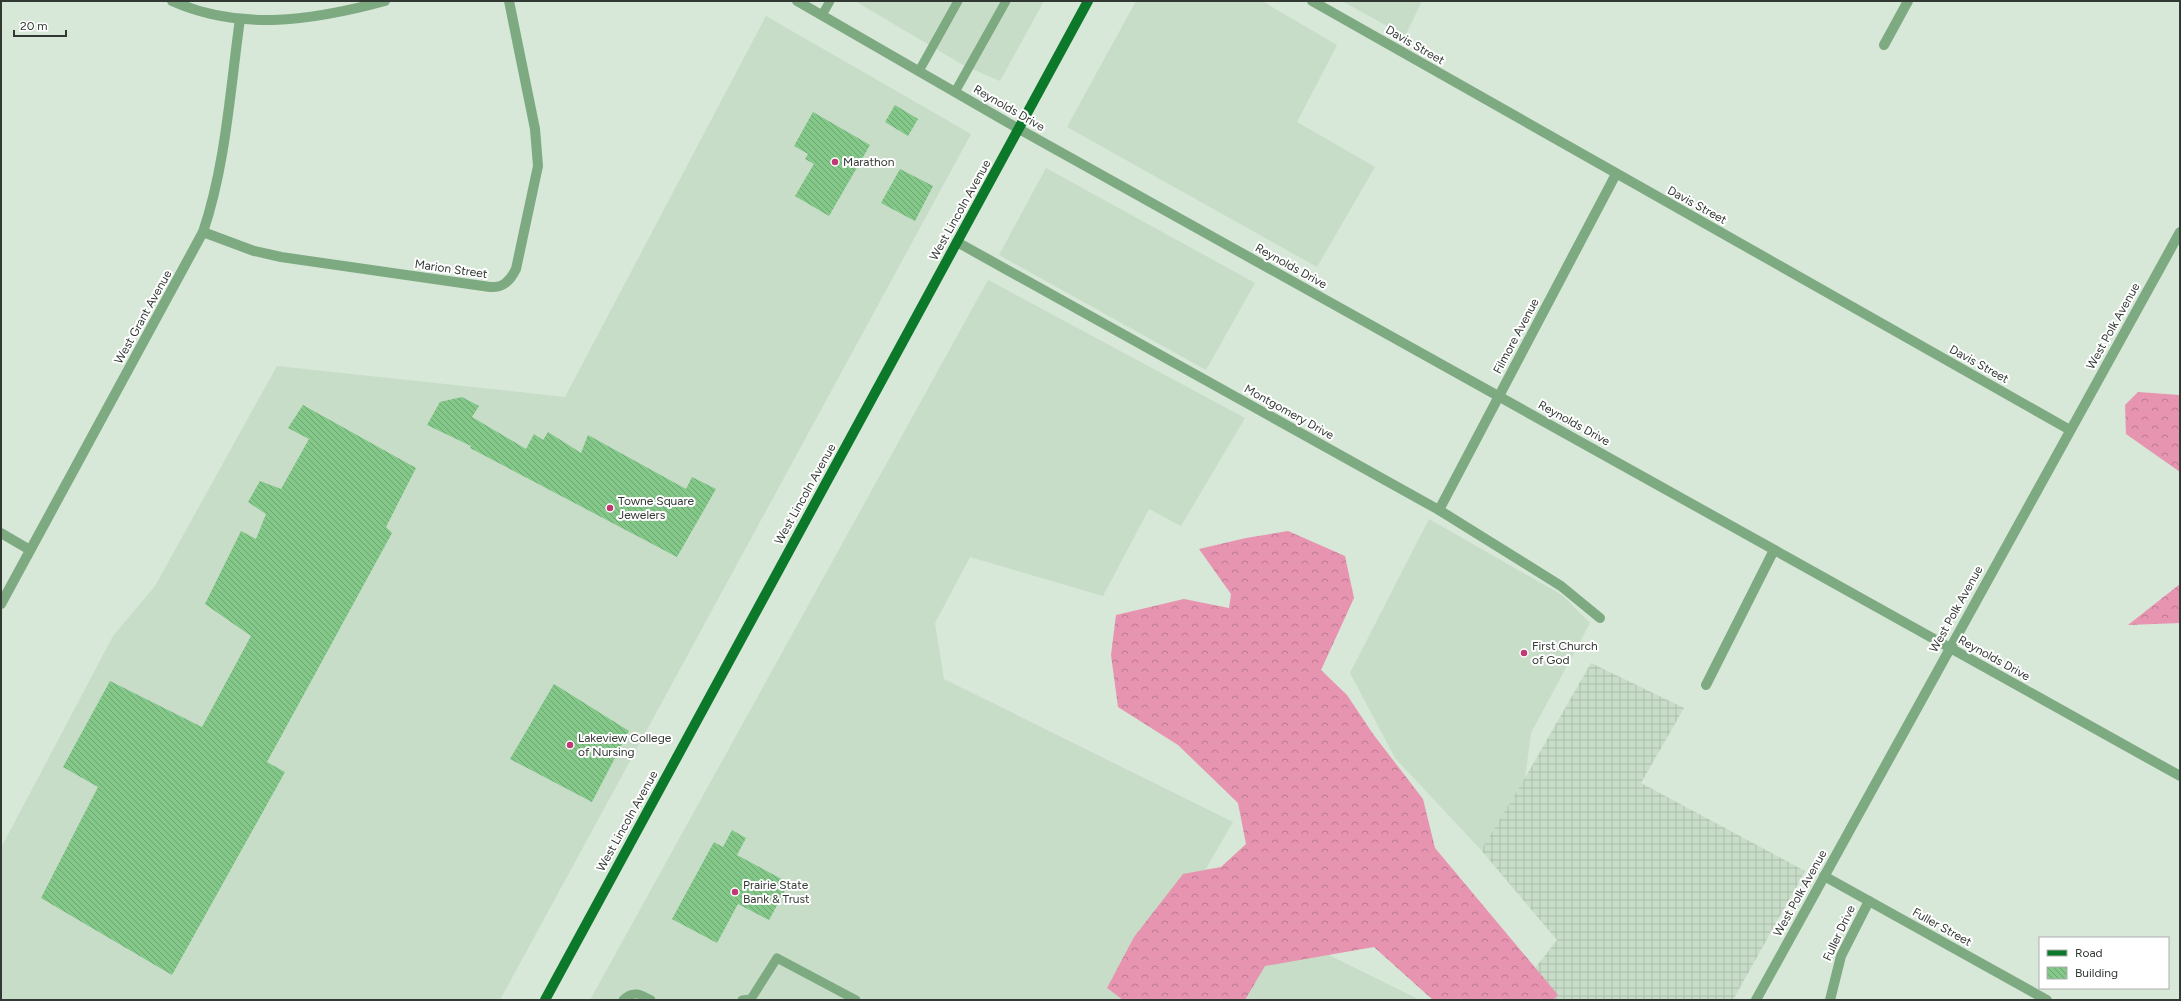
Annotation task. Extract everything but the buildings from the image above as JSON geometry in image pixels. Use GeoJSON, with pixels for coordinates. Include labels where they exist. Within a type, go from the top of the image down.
{"type":"FeatureCollection","features":[{"type":"Feature","properties":{"kind":"main road","name":"West Lincoln Avenue"},"geometry":{"type":"LineString","coordinates":[[545,1000],[1088,1]]}},
{"type":"Feature","properties":{"kind":"street"},"geometry":{"type":"LineString","coordinates":[[172,1],[211,14],[240,19],[276,21],[308,18],[354,5],[385,1]]}},
{"type":"Feature","properties":{"kind":"street","name":"Marion Street"},"geometry":{"type":"LineString","coordinates":[[203,232],[254,252],[281,257],[490,288],[503,285],[511,279],[516,269],[538,166],[535,128],[509,1]]}},
{"type":"Feature","properties":{"kind":"street","name":"Reynolds Drive"},"geometry":{"type":"LineString","coordinates":[[797,1],[1019,129],[2180,776]]}},
{"type":"Feature","properties":{"kind":"street","name":"Davis Street"},"geometry":{"type":"LineString","coordinates":[[1312,1],[2070,430]]}},
{"type":"Feature","properties":{"kind":"street"},"geometry":{"type":"LineString","coordinates":[[1884,44],[1908,1]]}},
{"type":"Feature","properties":{"kind":"street","name":"West Grant Avenue"},"geometry":{"type":"LineString","coordinates":[[1,604],[203,232],[218,177],[240,19]]}},
{"type":"Feature","properties":{"kind":"street","name":"Filmore Avenue"},"geometry":{"type":"LineString","coordinates":[[1438,510],[1500,396],[1616,174]]}},
{"type":"Feature","properties":{"kind":"street","name":"West Polk Avenue"},"geometry":{"type":"LineString","coordinates":[[1756,1000],[2180,232]]}},
{"type":"Feature","properties":{"kind":"street","name":"Montgomery Drive"},"geometry":{"type":"LineString","coordinates":[[956,242],[1438,510],[1561,586],[1600,618]]}},
{"type":"Feature","properties":{"kind":"street"},"geometry":{"type":"LineString","coordinates":[[1,533],[30,550]]}},
{"type":"Feature","properties":{"kind":"street"},"geometry":{"type":"LineString","coordinates":[[1706,684],[1774,550]]}},
{"type":"Feature","properties":{"kind":"street","name":"Fuller Street"},"geometry":{"type":"LineString","coordinates":[[1824,876],[2047,1000]]}},
{"type":"Feature","properties":{"kind":"street","name":"Fuller Drive"},"geometry":{"type":"LineString","coordinates":[[1830,1000],[1841,956],[1869,901]]}},
{"type":"Feature","properties":{"kind":"lane"},"geometry":{"type":"LineString","coordinates":[[822,16],[830,1]]}},
{"type":"Feature","properties":{"kind":"lane"},"geometry":{"type":"LineString","coordinates":[[919,71],[958,1]]}},
{"type":"Feature","properties":{"kind":"lane"},"geometry":{"type":"LineString","coordinates":[[955,92],[1006,1]]}},
{"type":"Feature","properties":{"kind":"lane"},"geometry":{"type":"LineString","coordinates":[[742,1000],[752,999],[777,958],[856,1000]]}},
{"type":"Feature","properties":{"kind":"lane"},"geometry":{"type":"LineString","coordinates":[[624,1000],[628,994],[634,993],[651,1000]]}},
{"type":"Feature","properties":{"kind":"shaded area"},"geometry":{"type":"Polygon","coordinates":[[[855,1],[1044,1],[1000,81],[963,65],[855,1]]]}},
{"type":"Feature","properties":{"kind":"shaded area"},"geometry":{"type":"Polygon","coordinates":[[[1136,1],[1262,1],[1337,45],[1297,122],[1375,167],[1317,267],[1067,127],[1136,1]]]}},
{"type":"Feature","properties":{"kind":"shaded area"},"geometry":{"type":"Polygon","coordinates":[[[1342,1],[1422,1],[1405,36],[1342,1]]]}},
{"type":"Feature","properties":{"kind":"shaded area"},"geometry":{"type":"Polygon","coordinates":[[[766,16],[971,134],[500,1000],[1,1000],[1,848],[113,636],[155,586],[277,366],[565,397],[766,16]]]}},
{"type":"Feature","properties":{"kind":"shaded area"},"geometry":{"type":"Polygon","coordinates":[[[1046,168],[1255,283],[1206,370],[999,255],[1046,168]]]}},
{"type":"Feature","properties":{"kind":"shaded area"},"geometry":{"type":"Polygon","coordinates":[[[988,280],[1245,418],[1181,526],[1149,509],[1103,596],[970,557],[935,623],[944,679],[1233,822],[1130,1000],[590,1000],[988,280]]]}},
{"type":"Feature","properties":{"kind":"shaded area"},"geometry":{"type":"Polygon","coordinates":[[[1429,519],[1562,595],[1590,623],[1531,733],[1525,778],[1481,850],[1395,758],[1350,673],[1429,519]]]}},
{"type":"Feature","properties":{"kind":"shaded area"},"geometry":{"type":"Polygon","coordinates":[[[1591,663],[1684,708],[1641,783],[1805,871],[1733,1000],[1510,1000],[1557,940],[1481,850],[1525,778],[1591,663]]]}},
{"type":"Feature","properties":{"kind":"shaded area"},"geometry":{"type":"Polygon","coordinates":[[[1280,931],[1420,1000],[1244,1000],[1280,931]]]}},
{"type":"Feature","properties":{"kind":"green space"},"geometry":{"type":"Polygon","coordinates":[[[2138,392],[2180,395],[2180,472],[2126,434],[2125,405],[2138,392]]]}},
{"type":"Feature","properties":{"kind":"green space"},"geometry":{"type":"Polygon","coordinates":[[[1288,531],[1345,556],[1354,598],[1321,670],[1347,695],[1373,734],[1423,799],[1435,848],[1558,995],[1553,1000],[1433,1000],[1374,947],[1265,966],[1245,1000],[1123,1000],[1107,988],[1134,937],[1183,874],[1221,867],[1246,844],[1238,803],[1178,745],[1118,707],[1111,655],[1116,615],[1184,599],[1229,608],[1231,594],[1199,549],[1246,538],[1288,531]]]}},
{"type":"Feature","properties":{"kind":"green space"},"geometry":{"type":"Polygon","coordinates":[[[2180,584],[2180,623],[2128,625],[2180,584]]]}},
{"type":"Feature","properties":{"kind":"place","name":"Marathon"},"geometry":{"type":"Point","coordinates":[835,162]}},
{"type":"Feature","properties":{"kind":"place","name":"Towne Square Jewelers"},"geometry":{"type":"Point","coordinates":[610,508]}},
{"type":"Feature","properties":{"kind":"place","name":"First Church of God"},"geometry":{"type":"Point","coordinates":[1524,653]}},
{"type":"Feature","properties":{"kind":"place","name":"Lakeview College of Nursing"},"geometry":{"type":"Point","coordinates":[570,745]}},
{"type":"Feature","properties":{"kind":"place","name":"Prairie State Bank & Trust"},"geometry":{"type":"Point","coordinates":[735,892]}}]}
